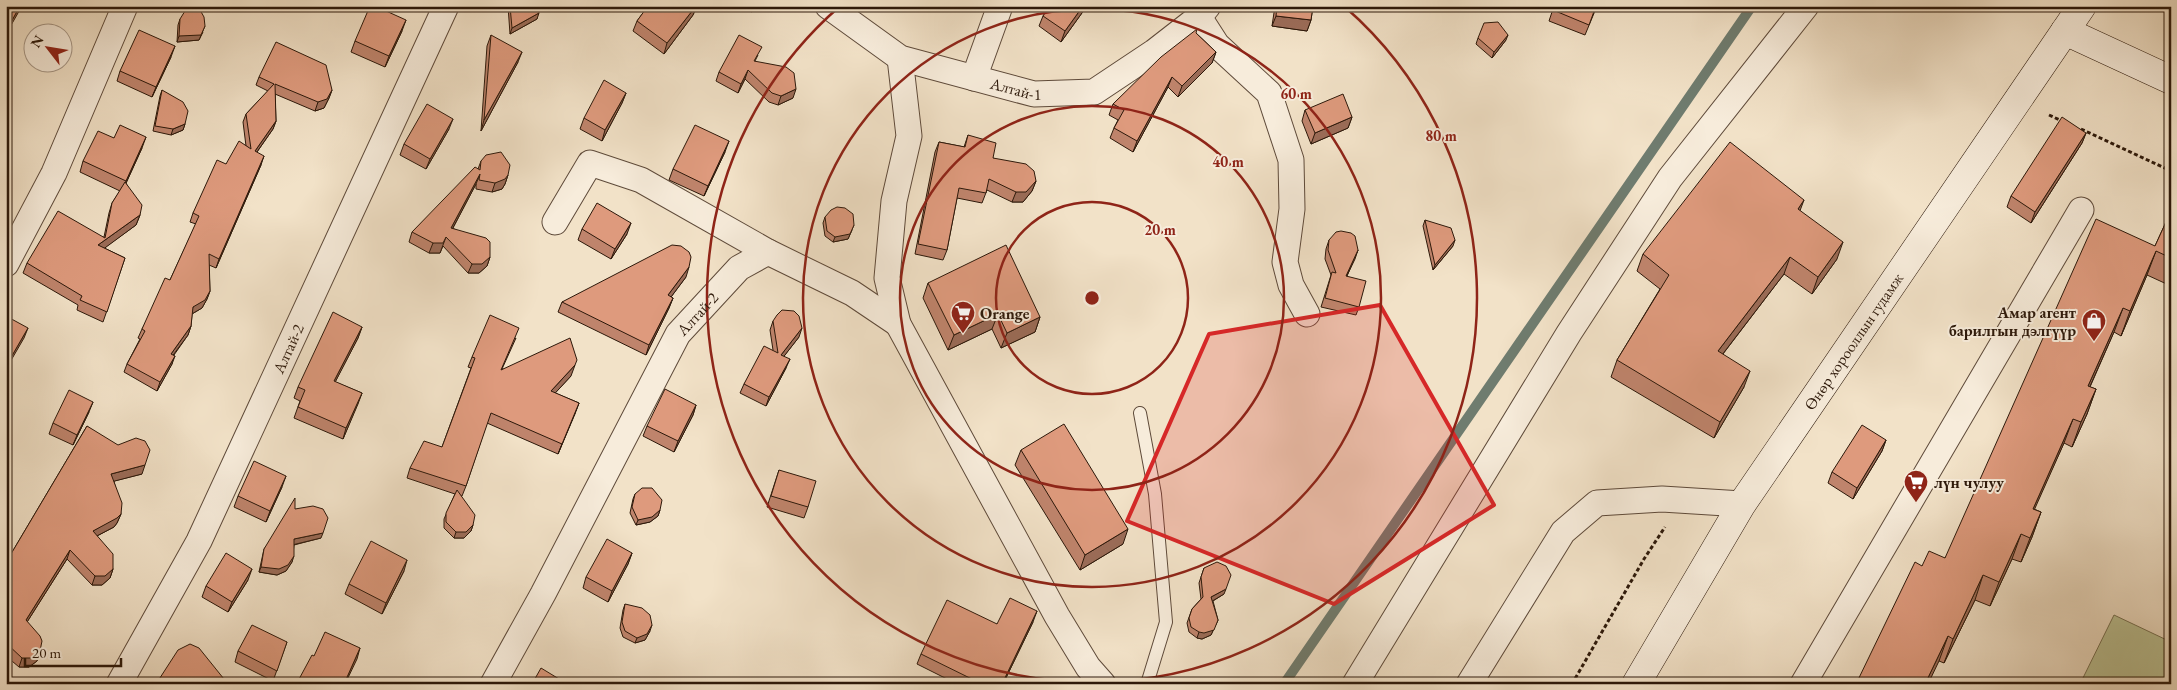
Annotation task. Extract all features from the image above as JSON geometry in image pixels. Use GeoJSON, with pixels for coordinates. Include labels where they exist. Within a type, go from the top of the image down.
{"type":"FeatureCollection","features":[{"type":"Feature","properties":{"kind":"main road","name":"Өнөр хорооллын гудамж"},"geometry":{"type":"LineString","coordinates":[[1636,684],[1742,504],[2082,6]]}},
{"type":"Feature","properties":{"kind":"main road"},"geometry":{"type":"LineString","coordinates":[[2065,31],[2171,80]]}},
{"type":"Feature","properties":{"kind":"street"},"geometry":{"type":"LineString","coordinates":[[6,264],[54,173],[125,6]]}},
{"type":"Feature","properties":{"kind":"street","name":"Алтай-2"},"geometry":{"type":"LineString","coordinates":[[119,684],[199,541],[446,6]]}},
{"type":"Feature","properties":{"kind":"street","name":"Алтай-1"},"geometry":{"type":"LineString","coordinates":[[828,6],[900,58],[1034,94],[1094,92],[1154,52],[1204,12],[1217,45],[1269,93],[1291,160],[1292,209],[1285,262],[1291,285],[1307,314]]}},
{"type":"Feature","properties":{"kind":"street"},"geometry":{"type":"LineString","coordinates":[[974,78],[1000,6]]}},
{"type":"Feature","properties":{"kind":"street"},"geometry":{"type":"LineString","coordinates":[[1355,684],[1569,333],[1670,178],[1806,6]]}},
{"type":"Feature","properties":{"kind":"street"},"geometry":{"type":"LineString","coordinates":[[900,58],[909,136],[894,202],[887,278],[898,324],[1057,616],[1088,668],[1103,684]]}},
{"type":"Feature","properties":{"kind":"street"},"geometry":{"type":"LineString","coordinates":[[555,222],[590,163],[641,180],[768,252],[852,293],[898,324]]}},
{"type":"Feature","properties":{"kind":"street"},"geometry":{"type":"LineString","coordinates":[[1803,684],[2081,210]]}},
{"type":"Feature","properties":{"kind":"street","name":"Алтай-2"},"geometry":{"type":"LineString","coordinates":[[493,684],[543,594],[678,334],[739,268],[768,252]]}},
{"type":"Feature","properties":{"kind":"street"},"geometry":{"type":"LineString","coordinates":[[1469,684],[1563,532],[1597,503],[1662,499],[1742,504]]}},
{"type":"Feature","properties":{"kind":"lane"},"geometry":{"type":"LineString","coordinates":[[1140,413],[1155,494],[1166,622],[1147,684]]}},
{"type":"Feature","properties":{"kind":"path"},"geometry":{"type":"LineString","coordinates":[[2049,115],[2066,123]]}},
{"type":"Feature","properties":{"kind":"path"},"geometry":{"type":"LineString","coordinates":[[2075,127],[2171,171]]}},
{"type":"Feature","properties":{"kind":"path"},"geometry":{"type":"LineString","coordinates":[[1572,684],[1644,559],[1684,500]]}},
{"type":"Feature","properties":{"kind":"highlighted area"},"geometry":{"type":"Polygon","coordinates":[[[1380,305],[1494,505],[1334,604],[1127,521],[1209,334],[1380,305]]]}},
{"type":"Feature","properties":{"kind":"green space"},"geometry":{"type":"Polygon","coordinates":[[[2114,615],[2171,642],[2171,684],[2080,684],[2114,615]]]}},
{"type":"Feature","properties":{"kind":"building"},"geometry":{"type":"Polygon","coordinates":[[[6,6],[20,6],[6,31],[6,6]]]}},
{"type":"Feature","properties":{"kind":"building"},"geometry":{"type":"Polygon","coordinates":[[[370,6],[375,6],[406,20],[389,56],[355,41],[370,6]]]}},
{"type":"Feature","properties":{"kind":"building"},"geometry":{"type":"Polygon","coordinates":[[[510,6],[539,6],[539,13],[512,28],[510,6]]]}},
{"type":"Feature","properties":{"kind":"building"},"geometry":{"type":"Polygon","coordinates":[[[648,6],[696,6],[667,43],[637,21],[648,6]]]}},
{"type":"Feature","properties":{"kind":"building"},"geometry":{"type":"Polygon","coordinates":[[[1050,6],[1083,6],[1065,31],[1043,16],[1050,6]]]}},
{"type":"Feature","properties":{"kind":"building"},"geometry":{"type":"Polygon","coordinates":[[[1277,6],[1313,6],[1311,20],[1276,16],[1277,6]]]}},
{"type":"Feature","properties":{"kind":"building"},"geometry":{"type":"Polygon","coordinates":[[[1554,6],[1596,6],[1589,25],[1553,10],[1554,6]]]}},
{"type":"Feature","properties":{"kind":"building"},"geometry":{"type":"Polygon","coordinates":[[[200,10],[204,17],[205,26],[201,35],[179,36],[180,19],[185,11],[200,10]]]}},
{"type":"Feature","properties":{"kind":"building"},"geometry":{"type":"Polygon","coordinates":[[[1498,22],[1508,35],[1494,52],[1478,38],[1484,23],[1498,22]]]}},
{"type":"Feature","properties":{"kind":"building"},"geometry":{"type":"Polygon","coordinates":[[[1197,29],[1196,33],[1216,52],[1182,86],[1172,77],[1137,141],[1114,128],[1124,110],[1113,104],[1161,57],[1197,29]]]}},
{"type":"Feature","properties":{"kind":"building"},"geometry":{"type":"Polygon","coordinates":[[[139,30],[175,46],[156,87],[120,71],[139,30]]]}},
{"type":"Feature","properties":{"kind":"building"},"geometry":{"type":"Polygon","coordinates":[[[491,35],[522,52],[484,120],[491,35]]]}},
{"type":"Feature","properties":{"kind":"building"},"geometry":{"type":"Polygon","coordinates":[[[739,35],[762,47],[754,61],[786,67],[794,73],[796,89],[781,96],[772,93],[748,70],[741,84],[719,72],[739,35]]]}},
{"type":"Feature","properties":{"kind":"building"},"geometry":{"type":"Polygon","coordinates":[[[276,42],[326,65],[332,90],[327,99],[318,102],[275,84],[276,121],[255,151],[264,156],[219,259],[209,254],[210,291],[205,300],[193,307],[191,326],[171,354],[175,356],[160,382],[127,364],[145,331],[142,329],[165,278],[170,280],[199,216],[193,213],[217,160],[226,164],[239,141],[251,149],[246,114],[274,84],[259,77],[276,42]]]}},
{"type":"Feature","properties":{"kind":"building"},"geometry":{"type":"Polygon","coordinates":[[[604,80],[626,93],[605,130],[584,118],[604,80]]]}},
{"type":"Feature","properties":{"kind":"building"},"geometry":{"type":"Polygon","coordinates":[[[162,90],[183,102],[188,111],[185,124],[173,129],[155,126],[162,90]]]}},
{"type":"Feature","properties":{"kind":"building"},"geometry":{"type":"Polygon","coordinates":[[[1343,94],[1352,117],[1315,133],[1305,110],[1343,94]]]}},
{"type":"Feature","properties":{"kind":"building"},"geometry":{"type":"Polygon","coordinates":[[[427,104],[453,119],[430,159],[404,144],[427,104]]]}},
{"type":"Feature","properties":{"kind":"building"},"geometry":{"type":"Polygon","coordinates":[[[2062,117],[2086,133],[2035,212],[2011,196],[2062,117]]]}},
{"type":"Feature","properties":{"kind":"building"},"geometry":{"type":"Polygon","coordinates":[[[120,125],[146,137],[126,181],[83,161],[98,131],[114,138],[120,125]]]}},
{"type":"Feature","properties":{"kind":"building"},"geometry":{"type":"Polygon","coordinates":[[[695,125],[729,141],[708,186],[673,169],[695,125]]]}},
{"type":"Feature","properties":{"kind":"building"},"geometry":{"type":"Polygon","coordinates":[[[968,135],[996,143],[993,158],[1026,164],[1034,171],[1036,181],[1026,192],[1016,192],[989,179],[986,193],[959,188],[947,250],[918,244],[939,142],[965,147],[968,135]]]}},
{"type":"Feature","properties":{"kind":"building"},"geometry":{"type":"Polygon","coordinates":[[[1730,142],[1804,200],[1798,209],[1843,242],[1818,277],[1790,257],[1718,351],[1750,371],[1720,422],[1617,360],[1669,275],[1643,254],[1730,142]]]}},
{"type":"Feature","properties":{"kind":"building"},"geometry":{"type":"Polygon","coordinates":[[[501,152],[510,165],[508,175],[505,179],[495,183],[479,180],[480,174],[451,228],[486,238],[490,242],[490,257],[482,264],[472,264],[446,237],[443,243],[433,243],[412,232],[475,167],[480,170],[481,161],[486,155],[501,152]]]}},
{"type":"Feature","properties":{"kind":"building"},"geometry":{"type":"Polygon","coordinates":[[[125,182],[142,205],[140,215],[98,245],[125,258],[107,312],[80,300],[82,296],[27,263],[58,211],[105,238],[112,203],[125,182]]]}},
{"type":"Feature","properties":{"kind":"building"},"geometry":{"type":"Polygon","coordinates":[[[597,203],[631,223],[615,249],[582,229],[597,203]]]}},
{"type":"Feature","properties":{"kind":"building"},"geometry":{"type":"Polygon","coordinates":[[[837,207],[845,208],[853,214],[854,225],[850,234],[835,237],[827,231],[825,217],[831,210],[837,207]]]}},
{"type":"Feature","properties":{"kind":"building"},"geometry":{"type":"Polygon","coordinates":[[[2171,211],[2171,258],[2156,251],[2130,311],[2123,308],[2088,386],[2096,389],[2081,422],[2073,419],[2033,509],[2041,512],[2030,538],[2021,534],[1999,582],[1983,575],[1953,639],[1948,636],[1925,684],[1856,684],[1915,562],[1922,566],[1929,551],[1945,558],[2096,219],[2155,246],[2171,211]]]}},
{"type":"Feature","properties":{"kind":"building"},"geometry":{"type":"Polygon","coordinates":[[[1425,220],[1451,228],[1455,240],[1435,265],[1425,220]]]}},
{"type":"Feature","properties":{"kind":"building"},"geometry":{"type":"Polygon","coordinates":[[[1341,231],[1355,236],[1358,250],[1346,276],[1366,281],[1359,307],[1325,298],[1332,272],[1336,273],[1328,250],[1329,240],[1336,232],[1341,231]]]}},
{"type":"Feature","properties":{"kind":"building"},"geometry":{"type":"Polygon","coordinates":[[[672,245],[681,246],[689,252],[691,257],[689,267],[668,295],[673,298],[649,345],[562,302],[672,245]]]}},
{"type":"Feature","properties":{"kind":"building"},"geometry":{"type":"Polygon","coordinates":[[[1006,245],[1040,317],[1007,333],[998,314],[954,335],[928,283],[1006,245]]]}},
{"type":"Feature","properties":{"kind":"building"},"geometry":{"type":"Polygon","coordinates":[[[782,310],[794,311],[799,316],[802,328],[781,355],[790,359],[769,397],[744,384],[764,346],[778,353],[773,321],[782,310]]]}},
{"type":"Feature","properties":{"kind":"building"},"geometry":{"type":"Polygon","coordinates":[[[333,312],[362,327],[334,381],[362,393],[346,428],[298,407],[305,390],[298,387],[333,312]]]}},
{"type":"Feature","properties":{"kind":"building"},"geometry":{"type":"Polygon","coordinates":[[[490,315],[519,328],[501,370],[570,338],[577,360],[575,365],[551,391],[579,403],[562,444],[491,413],[466,486],[410,468],[424,441],[442,447],[475,358],[472,357],[490,315]]]}},
{"type":"Feature","properties":{"kind":"building"},"geometry":{"type":"Polygon","coordinates":[[[6,316],[28,328],[6,366],[6,316]]]}},
{"type":"Feature","properties":{"kind":"building"},"geometry":{"type":"Polygon","coordinates":[[[665,389],[696,405],[678,441],[647,426],[665,389]]]}},
{"type":"Feature","properties":{"kind":"building"},"geometry":{"type":"Polygon","coordinates":[[[69,390],[93,402],[77,435],[53,423],[69,390]]]}},
{"type":"Feature","properties":{"kind":"building"},"geometry":{"type":"Polygon","coordinates":[[[1064,424],[1128,529],[1085,555],[1021,450],[1064,424]]]}},
{"type":"Feature","properties":{"kind":"building"},"geometry":{"type":"Polygon","coordinates":[[[1862,425],[1886,440],[1857,488],[1832,472],[1862,425]]]}},
{"type":"Feature","properties":{"kind":"building"},"geometry":{"type":"Polygon","coordinates":[[[87,426],[118,445],[136,438],[145,441],[150,450],[145,465],[111,474],[122,503],[121,514],[93,531],[113,554],[113,569],[105,576],[95,576],[70,550],[26,620],[40,636],[42,641],[40,651],[33,658],[22,658],[6,643],[6,557],[8,559],[87,426]]]}},
{"type":"Feature","properties":{"kind":"building"},"geometry":{"type":"Polygon","coordinates":[[[254,461],[286,476],[270,511],[238,496],[254,461]]]}},
{"type":"Feature","properties":{"kind":"building"},"geometry":{"type":"Polygon","coordinates":[[[779,470],[816,481],[808,507],[771,496],[779,470]]]}},
{"type":"Feature","properties":{"kind":"building"},"geometry":{"type":"Polygon","coordinates":[[[642,488],[652,488],[662,500],[660,510],[652,517],[638,520],[632,507],[635,494],[642,488]]]}},
{"type":"Feature","properties":{"kind":"building"},"geometry":{"type":"Polygon","coordinates":[[[457,490],[475,515],[473,525],[466,532],[456,532],[446,522],[446,513],[457,490]]]}},
{"type":"Feature","properties":{"kind":"building"},"geometry":{"type":"Polygon","coordinates":[[[295,498],[295,509],[313,506],[323,509],[328,518],[323,533],[294,539],[294,556],[288,565],[279,569],[261,567],[264,549],[295,498]]]}},
{"type":"Feature","properties":{"kind":"building"},"geometry":{"type":"Polygon","coordinates":[[[607,539],[632,553],[612,591],[586,577],[607,539]]]}},
{"type":"Feature","properties":{"kind":"building"},"geometry":{"type":"Polygon","coordinates":[[[371,541],[407,560],[386,603],[349,584],[371,541]]]}},
{"type":"Feature","properties":{"kind":"building"},"geometry":{"type":"Polygon","coordinates":[[[226,553],[252,569],[232,602],[206,586],[226,553]]]}},
{"type":"Feature","properties":{"kind":"building"},"geometry":{"type":"Polygon","coordinates":[[[1217,562],[1226,566],[1231,575],[1226,589],[1211,597],[1218,620],[1214,630],[1204,633],[1199,632],[1191,627],[1189,618],[1192,609],[1203,597],[1201,577],[1204,568],[1217,562]]]}},
{"type":"Feature","properties":{"kind":"building"},"geometry":{"type":"Polygon","coordinates":[[[1010,598],[1037,611],[1002,684],[982,684],[921,654],[947,600],[997,624],[1010,598]]]}},
{"type":"Feature","properties":{"kind":"building"},"geometry":{"type":"Polygon","coordinates":[[[625,604],[642,608],[650,615],[652,625],[647,634],[637,638],[625,631],[622,622],[625,604]]]}},
{"type":"Feature","properties":{"kind":"building"},"geometry":{"type":"Polygon","coordinates":[[[252,625],[287,642],[277,671],[238,651],[252,625]]]}},
{"type":"Feature","properties":{"kind":"building"},"geometry":{"type":"Polygon","coordinates":[[[325,632],[360,648],[344,684],[301,684],[298,681],[312,655],[314,656],[325,632]]]}},
{"type":"Feature","properties":{"kind":"building"},"geometry":{"type":"Polygon","coordinates":[[[190,644],[199,648],[228,684],[156,684],[178,650],[190,644]]]}},
{"type":"Feature","properties":{"kind":"building"},"geometry":{"type":"Polygon","coordinates":[[[541,668],[564,682],[563,684],[532,684],[541,668]]]}},
{"type":"Feature","properties":{"kind":"waterway"},"geometry":{"type":"LineString","coordinates":[[1284,684],[1752,6]]}},
{"type":"Feature","properties":{"kind":"place","name":"Orange"},"geometry":{"type":"Point","coordinates":[963,334]}},
{"type":"Feature","properties":{"kind":"place","name":"Амар агент барилгын дэлгүүр"},"geometry":{"type":"Point","coordinates":[2094,342]}},
{"type":"Feature","properties":{"kind":"place","name":"лүн чулуу"},"geometry":{"type":"Point","coordinates":[1916,503]}}]}
